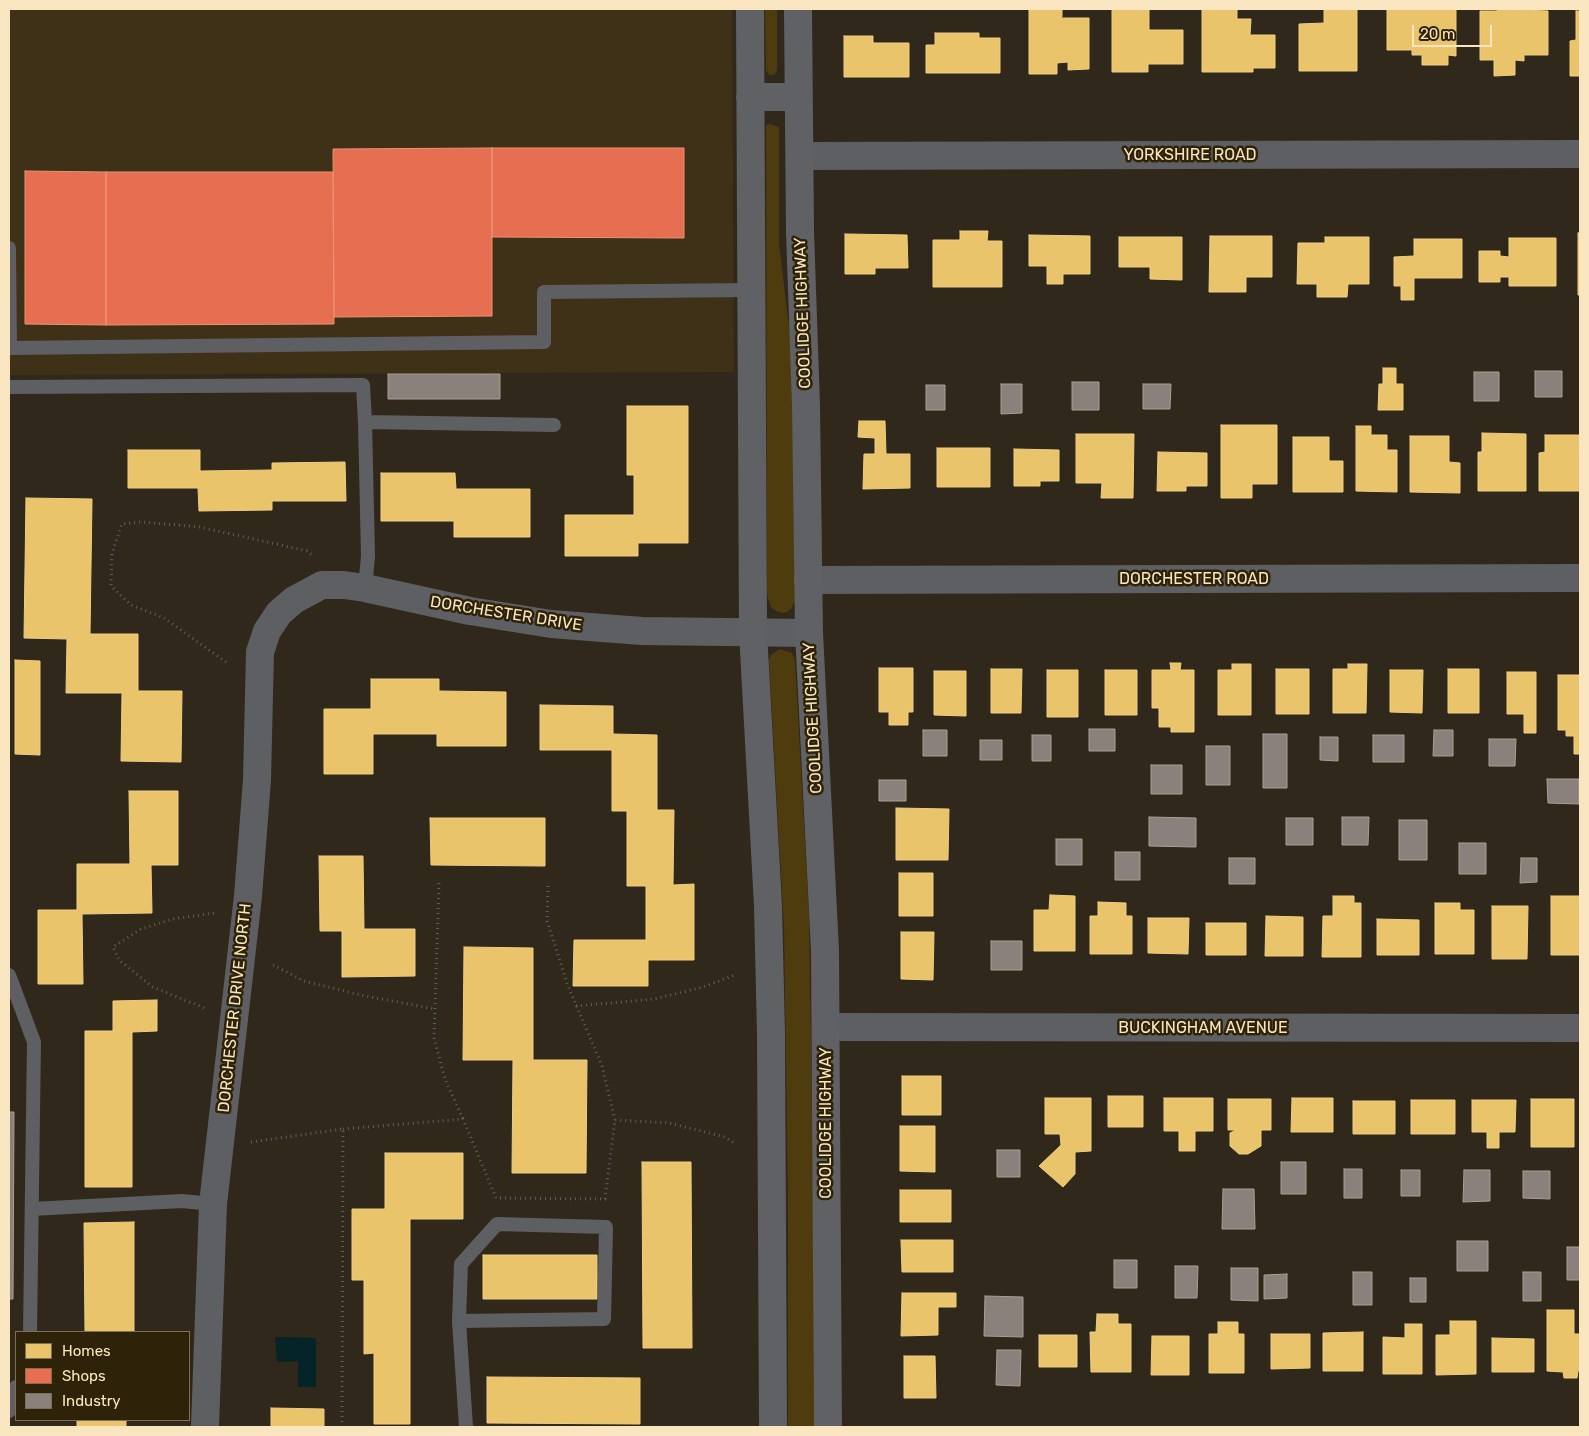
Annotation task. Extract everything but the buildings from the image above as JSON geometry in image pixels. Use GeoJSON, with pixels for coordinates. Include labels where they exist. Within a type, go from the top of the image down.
{"type":"FeatureCollection","features":[{"type":"Feature","properties":{"kind":"main road"},"geometry":{"type":"LineString","coordinates":[[750,9],[753,632],[768,906],[771,1034],[773,1427]]}},
{"type":"Feature","properties":{"kind":"main road","name":"COOLIDGE HIGHWAY"},"geometry":{"type":"LineString","coordinates":[[798,9],[800,232],[806,404],[809,633],[825,951],[828,1427]]}},
{"type":"Feature","properties":{"kind":"main road"},"geometry":{"type":"LineString","coordinates":[[750,97],[798,97]]}},
{"type":"Feature","properties":{"kind":"street","name":"YORKSHIRE ROAD"},"geometry":{"type":"LineString","coordinates":[[800,156],[1580,154]]}},
{"type":"Feature","properties":{"kind":"street","name":"DORCHESTER ROAD"},"geometry":{"type":"LineString","coordinates":[[808,580],[1580,578]]}},
{"type":"Feature","properties":{"kind":"street","name":"DORCHESTER DRIVE"},"geometry":{"type":"LineString","coordinates":[[294,600],[322,585],[344,585],[533,622],[642,631],[753,632]]}},
{"type":"Feature","properties":{"kind":"street","name":"DORCHESTER DRIVE NORTH"},"geometry":{"type":"LineString","coordinates":[[205,1427],[213,1204],[248,896],[256,780],[260,652],[267,631],[279,613],[294,600]]}},
{"type":"Feature","properties":{"kind":"street"},"geometry":{"type":"LineString","coordinates":[[753,632],[809,633]]}},
{"type":"Feature","properties":{"kind":"street","name":"BUCKINGHAM AVENUE"},"geometry":{"type":"LineString","coordinates":[[826,1027],[1580,1028]]}},
{"type":"Feature","properties":{"kind":"lane"},"geometry":{"type":"LineString","coordinates":[[9,248],[10,348],[544,342],[544,292],[751,290]]}},
{"type":"Feature","properties":{"kind":"lane"},"geometry":{"type":"LineString","coordinates":[[9,387],[363,385],[368,556],[365,588]]}},
{"type":"Feature","properties":{"kind":"lane"},"geometry":{"type":"LineString","coordinates":[[365,422],[554,424]]}},
{"type":"Feature","properties":{"kind":"lane"},"geometry":{"type":"LineString","coordinates":[[9,975],[34,1042],[30,1331]]}},
{"type":"Feature","properties":{"kind":"lane"},"geometry":{"type":"LineString","coordinates":[[32,1209],[182,1201],[213,1204]]}},
{"type":"Feature","properties":{"kind":"lane"},"geometry":{"type":"LineString","coordinates":[[459,1320],[604,1319],[606,1227],[497,1224],[461,1264],[459,1320],[466,1427]]}},
{"type":"Feature","properties":{"kind":"lane"},"geometry":{"type":"LineString","coordinates":[[9,1411],[15,1390]]}},
{"type":"Feature","properties":{"kind":"path"},"geometry":{"type":"LineString","coordinates":[[226,662],[164,618],[132,605],[111,586],[112,553],[122,524],[142,522],[200,527],[308,551],[312,555]]}},
{"type":"Feature","properties":{"kind":"path"},"geometry":{"type":"LineString","coordinates":[[440,883],[434,1038],[445,1079],[496,1198],[605,1199],[615,1120],[602,1066],[568,986],[547,921],[548,886]]}},
{"type":"Feature","properties":{"kind":"path"},"geometry":{"type":"LineString","coordinates":[[204,1008],[153,988],[119,960],[113,948],[141,929],[173,918],[214,913]]}},
{"type":"Feature","properties":{"kind":"path"},"geometry":{"type":"LineString","coordinates":[[273,965],[304,981],[365,996],[435,1009]]}},
{"type":"Feature","properties":{"kind":"path"},"geometry":{"type":"LineString","coordinates":[[576,1006],[654,999],[703,987],[735,975]]}},
{"type":"Feature","properties":{"kind":"path"},"geometry":{"type":"LineString","coordinates":[[251,1142],[343,1129],[463,1119]]}},
{"type":"Feature","properties":{"kind":"path"},"geometry":{"type":"LineString","coordinates":[[615,1120],[669,1123],[725,1137],[736,1144]]}},
{"type":"Feature","properties":{"kind":"path"},"geometry":{"type":"LineString","coordinates":[[342,1427],[343,1129]]}},
{"type":"Feature","properties":{"kind":"shaded area"},"geometry":{"type":"Polygon","coordinates":[[[9,9],[732,9],[734,372],[9,375],[9,9]]]}},
{"type":"Feature","properties":{"kind":"shaded area"},"geometry":{"type":"Polygon","coordinates":[[[765,9],[777,9],[777,70],[772,75],[769,75],[766,70],[765,9]]]}},
{"type":"Feature","properties":{"kind":"shaded area"},"geometry":{"type":"Polygon","coordinates":[[[770,124],[779,127],[779,243],[792,353],[795,601],[791,609],[782,613],[771,607],[767,595],[766,125],[770,124]]]}},
{"type":"Feature","properties":{"kind":"shaded area"},"geometry":{"type":"Polygon","coordinates":[[[780,649],[792,653],[795,660],[809,917],[814,1427],[788,1427],[788,1196],[784,928],[769,660],[771,655],[780,649]]]}},
{"type":"Feature","properties":{"kind":"water"},"geometry":{"type":"Polygon","coordinates":[[[275,1337],[316,1338],[316,1387],[298,1387],[298,1361],[277,1362],[275,1337]]]}}]}
